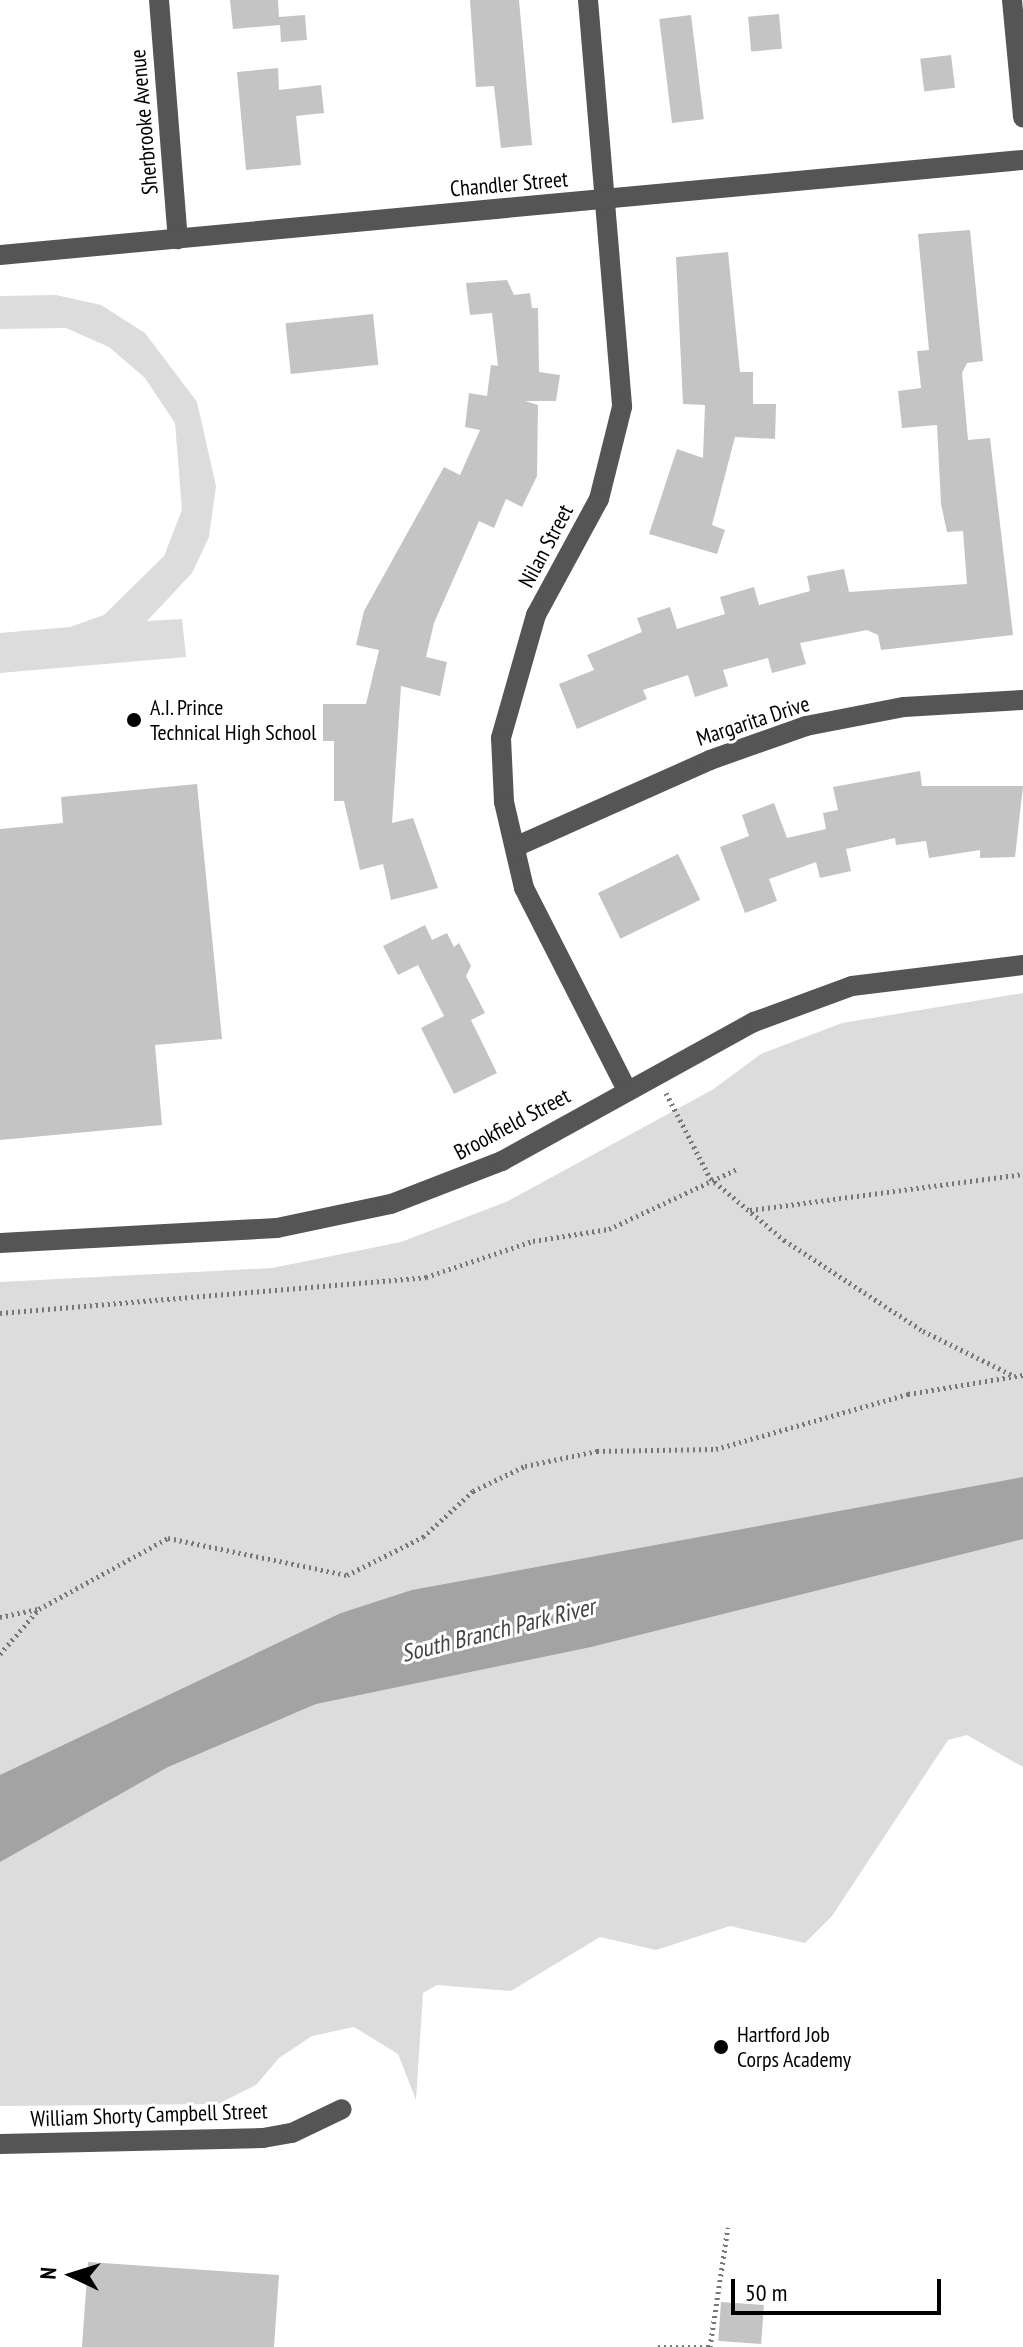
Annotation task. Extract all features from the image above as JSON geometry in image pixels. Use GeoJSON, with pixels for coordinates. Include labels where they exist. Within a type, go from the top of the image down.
{"type":"FeatureCollection","features":[{"type":"Feature","properties":{"kind":"street","name":"Sherbrooke Avenue"},"geometry":{"type":"LineString","coordinates":[[159,0],[178,239]]}},
{"type":"Feature","properties":{"kind":"street","name":"Nilan Street"},"geometry":{"type":"LineString","coordinates":[[588,0],[608,199],[622,407],[599,499],[536,615],[508,695],[501,738],[515,847],[524,888],[626,1088]]}},
{"type":"Feature","properties":{"kind":"street"},"geometry":{"type":"LineString","coordinates":[[1012,0],[1023,117]]}},
{"type":"Feature","properties":{"kind":"street","name":"Chandler Street"},"geometry":{"type":"LineString","coordinates":[[0,255],[1023,160]]}},
{"type":"Feature","properties":{"kind":"street","name":"Margarita Drive"},"geometry":{"type":"LineString","coordinates":[[515,847],[710,760],[806,726],[904,707],[1023,700]]}},
{"type":"Feature","properties":{"kind":"street","name":"Brookfield Street"},"geometry":{"type":"LineString","coordinates":[[0,1243],[226,1232],[336,1217],[502,1161],[626,1088],[754,1022],[852,986],[1023,965]]}},
{"type":"Feature","properties":{"kind":"street","name":"William Shorty Campbell Street"},"geometry":{"type":"LineString","coordinates":[[0,2144],[263,2138],[292,2133],[342,2109]]}},
{"type":"Feature","properties":{"kind":"path"},"geometry":{"type":"LineString","coordinates":[[656,1074],[710,1178],[819,1267],[1013,1376]]}},
{"type":"Feature","properties":{"kind":"path"},"geometry":{"type":"LineString","coordinates":[[0,1313],[426,1277],[533,1241],[609,1229],[710,1178],[737,1169]]}},
{"type":"Feature","properties":{"kind":"path"},"geometry":{"type":"LineString","coordinates":[[749,1210],[1023,1174]]}},
{"type":"Feature","properties":{"kind":"path"},"geometry":{"type":"LineString","coordinates":[[0,1617],[39,1609],[168,1538],[347,1575],[423,1537],[473,1491],[525,1466],[597,1451],[716,1449],[908,1394],[1023,1375]]}},
{"type":"Feature","properties":{"kind":"path"},"geometry":{"type":"LineString","coordinates":[[0,1654],[39,1609]]}},
{"type":"Feature","properties":{"kind":"path"},"geometry":{"type":"LineString","coordinates":[[658,2347],[710,2347],[728,2227]]}},
{"type":"Feature","properties":{"kind":"shaded area"},"geometry":{"type":"Polygon","coordinates":[[[56,295],[101,305],[145,333],[197,402],[216,486],[209,537],[192,573],[147,621],[182,619],[186,657],[0,673],[0,633],[70,627],[104,615],[164,556],[182,510],[175,423],[145,378],[109,347],[66,328],[0,329],[0,296],[56,295]]]}},
{"type":"Feature","properties":{"kind":"shaded area"},"geometry":{"type":"Polygon","coordinates":[[[1023,993],[1023,1767],[967,1735],[948,1740],[832,1916],[805,1943],[730,1926],[656,1950],[600,1937],[511,1991],[437,1985],[423,1993],[416,2100],[398,2054],[354,2027],[312,2036],[279,2058],[256,2085],[218,2104],[0,2106],[0,1282],[272,1268],[401,1242],[506,1202],[712,1090],[761,1054],[842,1023],[1023,993]]]}},
{"type":"Feature","properties":{"kind":"water","name":"South Branch Park River"},"geometry":{"type":"Polygon","coordinates":[[[1023,1477],[1023,1539],[591,1647],[316,1704],[168,1767],[0,1862],[0,1775],[341,1613],[412,1590],[1023,1477]]]}},
{"type":"Feature","properties":{"kind":"building"},"geometry":{"type":"Polygon","coordinates":[[[230,0],[278,0],[279,17],[305,15],[307,40],[281,42],[280,25],[233,29],[230,0]]]}},
{"type":"Feature","properties":{"kind":"building"},"geometry":{"type":"Polygon","coordinates":[[[470,0],[519,0],[532,145],[501,148],[494,86],[476,87],[470,0]]]}},
{"type":"Feature","properties":{"kind":"building"},"geometry":{"type":"Polygon","coordinates":[[[779,14],[782,49],[751,52],[748,17],[779,14]]]}},
{"type":"Feature","properties":{"kind":"building"},"geometry":{"type":"Polygon","coordinates":[[[691,15],[704,119],[672,123],[659,19],[691,15]]]}},
{"type":"Feature","properties":{"kind":"building"},"geometry":{"type":"Polygon","coordinates":[[[951,55],[955,88],[924,92],[920,59],[951,55]]]}},
{"type":"Feature","properties":{"kind":"building"},"geometry":{"type":"Polygon","coordinates":[[[278,68],[279,90],[321,85],[324,113],[296,116],[301,165],[246,170],[237,72],[278,68]]]}},
{"type":"Feature","properties":{"kind":"building"},"geometry":{"type":"Polygon","coordinates":[[[970,230],[983,361],[967,363],[962,373],[968,440],[990,438],[1013,635],[881,650],[878,635],[867,630],[800,643],[806,664],[772,673],[768,658],[723,670],[728,686],[695,697],[688,675],[643,690],[647,699],[577,729],[559,684],[594,670],[587,655],[642,632],[637,618],[670,607],[677,629],[725,614],[720,597],[754,587],[759,605],[810,591],[807,576],[844,569],[849,592],[967,584],[963,531],[947,532],[941,504],[937,425],[902,428],[898,391],[921,388],[917,351],[929,350],[918,234],[970,230]]]}},
{"type":"Feature","properties":{"kind":"building"},"geometry":{"type":"Polygon","coordinates":[[[728,252],[740,372],[753,372],[753,404],[776,404],[775,439],[735,437],[712,525],[725,530],[717,554],[649,534],[677,449],[703,458],[705,405],[683,404],[676,257],[728,252]]]}},
{"type":"Feature","properties":{"kind":"building"},"geometry":{"type":"Polygon","coordinates":[[[507,280],[514,295],[530,293],[532,308],[538,308],[539,372],[560,375],[556,401],[525,401],[538,405],[537,476],[522,507],[506,499],[494,528],[479,521],[434,623],[426,657],[447,662],[440,696],[401,686],[392,823],[413,818],[438,888],[391,900],[383,864],[360,870],[344,801],[334,801],[334,741],[323,741],[323,704],[366,704],[379,650],[356,645],[364,611],[444,467],[460,475],[480,430],[465,427],[469,393],[487,396],[491,365],[498,366],[492,313],[470,315],[466,283],[507,280]]]}},
{"type":"Feature","properties":{"kind":"building"},"geometry":{"type":"Polygon","coordinates":[[[373,314],[378,365],[291,374],[285,323],[373,314]]]}},
{"type":"Feature","properties":{"kind":"building"},"geometry":{"type":"Polygon","coordinates":[[[920,771],[922,786],[1023,786],[1015,857],[980,858],[980,850],[929,858],[926,841],[896,845],[895,838],[846,849],[851,871],[820,878],[816,862],[769,879],[777,901],[745,913],[720,847],[749,836],[742,815],[774,803],[787,838],[826,829],[823,813],[838,810],[833,787],[920,771]]]}},
{"type":"Feature","properties":{"kind":"building"},"geometry":{"type":"Polygon","coordinates":[[[197,784],[222,1039],[155,1045],[162,1125],[0,1140],[0,829],[63,823],[61,797],[197,784]]]}},
{"type":"Feature","properties":{"kind":"building"},"geometry":{"type":"Polygon","coordinates":[[[678,854],[700,900],[620,939],[598,893],[678,854]]]}},
{"type":"Feature","properties":{"kind":"building"},"geometry":{"type":"Polygon","coordinates":[[[425,925],[432,940],[447,933],[454,947],[459,943],[471,966],[466,976],[485,1013],[471,1020],[497,1073],[454,1094],[421,1028],[444,1016],[418,965],[398,975],[383,946],[425,925]]]}},
{"type":"Feature","properties":{"kind":"building"},"geometry":{"type":"Polygon","coordinates":[[[88,2262],[279,2275],[274,2347],[82,2347],[88,2262]]]}},
{"type":"Feature","properties":{"kind":"building"},"geometry":{"type":"Polygon","coordinates":[[[721,2302],[764,2305],[761,2344],[718,2341],[721,2302]]]}},
{"type":"Feature","properties":{"kind":"place","name":"A.I. Prince Technical High School"},"geometry":{"type":"Point","coordinates":[134,720]}},
{"type":"Feature","properties":{"kind":"place","name":"Hartford Job Corps Academy"},"geometry":{"type":"Point","coordinates":[721,2047]}}]}
